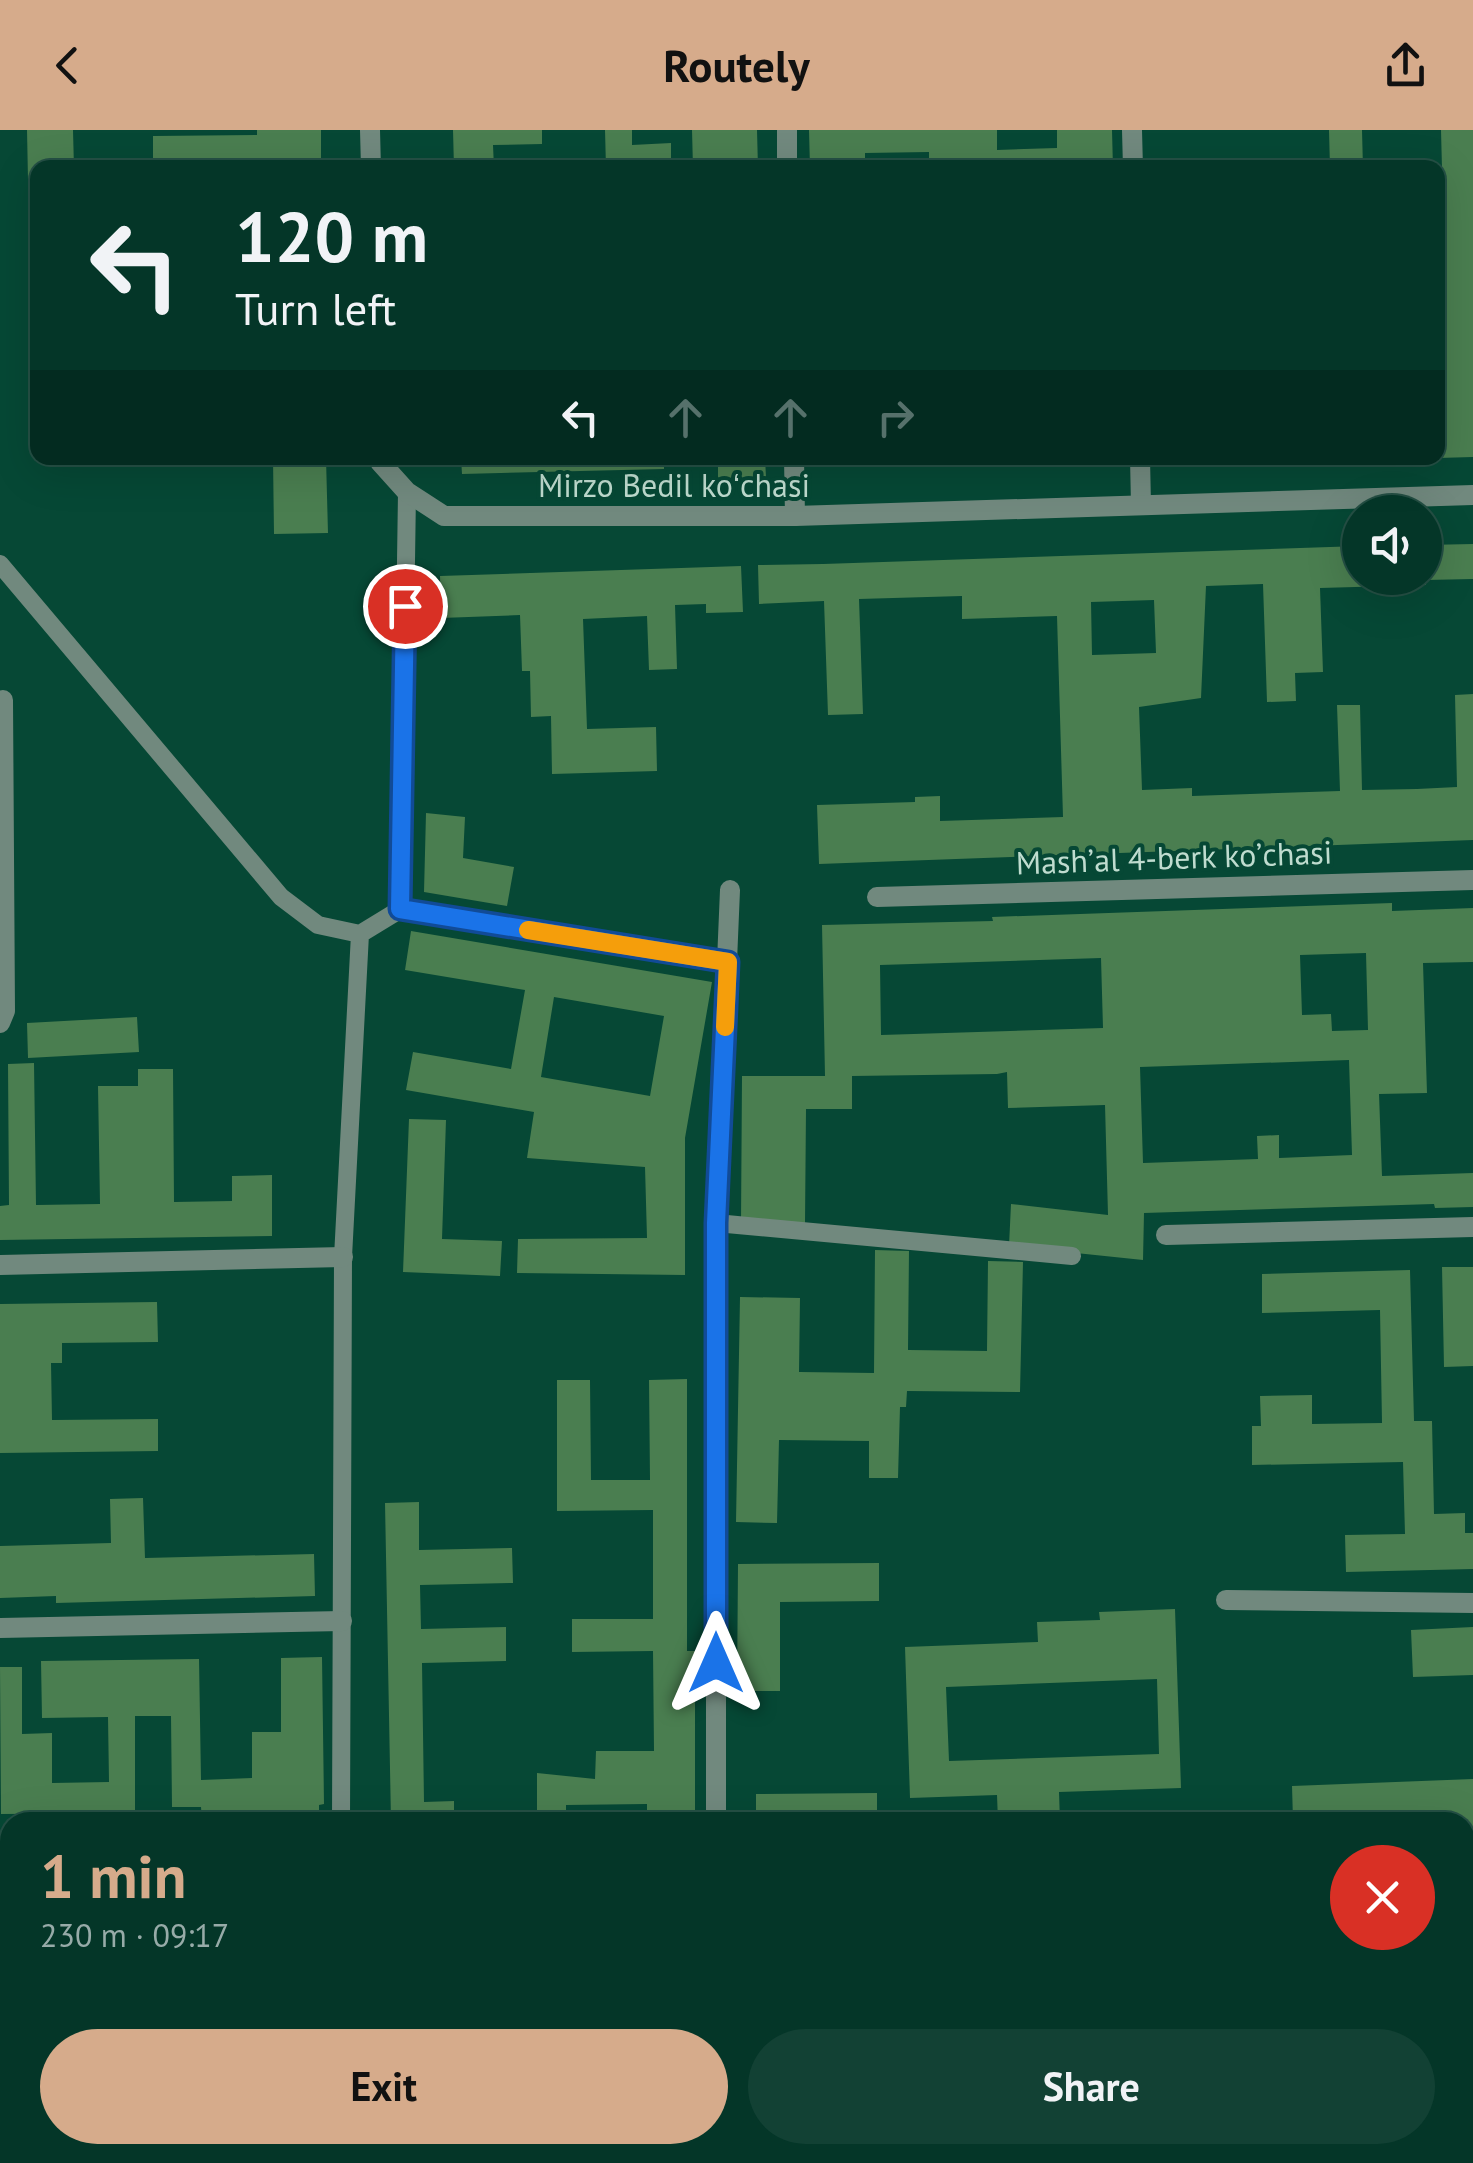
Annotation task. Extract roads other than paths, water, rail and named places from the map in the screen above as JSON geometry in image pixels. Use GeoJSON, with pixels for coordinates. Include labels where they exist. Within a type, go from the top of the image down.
{"type":"FeatureCollection","features":[{"type":"Feature","properties":{"kind":"street"},"geometry":{"type":"LineString","coordinates":[[370,130],[372,160]]}},
{"type":"Feature","properties":{"kind":"street"},"geometry":{"type":"LineString","coordinates":[[786,130],[788,160]]}},
{"type":"Feature","properties":{"kind":"street"},"geometry":{"type":"LineString","coordinates":[[1132,130],[1133,160]]}},
{"type":"Feature","properties":{"kind":"street","name":"Mirzo Bedil koʻchasi"},"geometry":{"type":"LineString","coordinates":[[383,465],[407,492],[444,516],[795,516],[1473,495]]}},
{"type":"Feature","properties":{"kind":"street"},"geometry":{"type":"LineString","coordinates":[[794,465],[795,516]]}},
{"type":"Feature","properties":{"kind":"street"},"geometry":{"type":"LineString","coordinates":[[1140,465],[1142,505]]}},
{"type":"Feature","properties":{"kind":"street"},"geometry":{"type":"LineString","coordinates":[[0,1023],[5,1011],[3,700]]}},
{"type":"Feature","properties":{"kind":"street","name":"Mashʼal 4-berk koʼchasi"},"geometry":{"type":"LineString","coordinates":[[877,897],[1473,880]]}},
{"type":"Feature","properties":{"kind":"street"},"geometry":{"type":"LineString","coordinates":[[716,1812],[716,1223],[730,890]]}},
{"type":"Feature","properties":{"kind":"street"},"geometry":{"type":"LineString","coordinates":[[1166,1234],[1473,1227]]}},
{"type":"Feature","properties":{"kind":"street"},"geometry":{"type":"LineString","coordinates":[[0,1265],[342,1257]]}},
{"type":"Feature","properties":{"kind":"street"},"geometry":{"type":"LineString","coordinates":[[1226,1600],[1473,1604]]}},
{"type":"Feature","properties":{"kind":"street"},"geometry":{"type":"LineString","coordinates":[[0,1628],[342,1621]]}},
{"type":"Feature","properties":{"kind":"lane"},"geometry":{"type":"LineString","coordinates":[[400,909],[407,492]]}},
{"type":"Feature","properties":{"kind":"lane"},"geometry":{"type":"LineString","coordinates":[[0,564],[280,897],[318,925],[360,934],[400,909],[728,962]]}},
{"type":"Feature","properties":{"kind":"lane"},"geometry":{"type":"LineString","coordinates":[[341,1812],[342,1257],[360,934]]}},
{"type":"Feature","properties":{"kind":"lane"},"geometry":{"type":"LineString","coordinates":[[716,1223],[1072,1256]]}}]}
